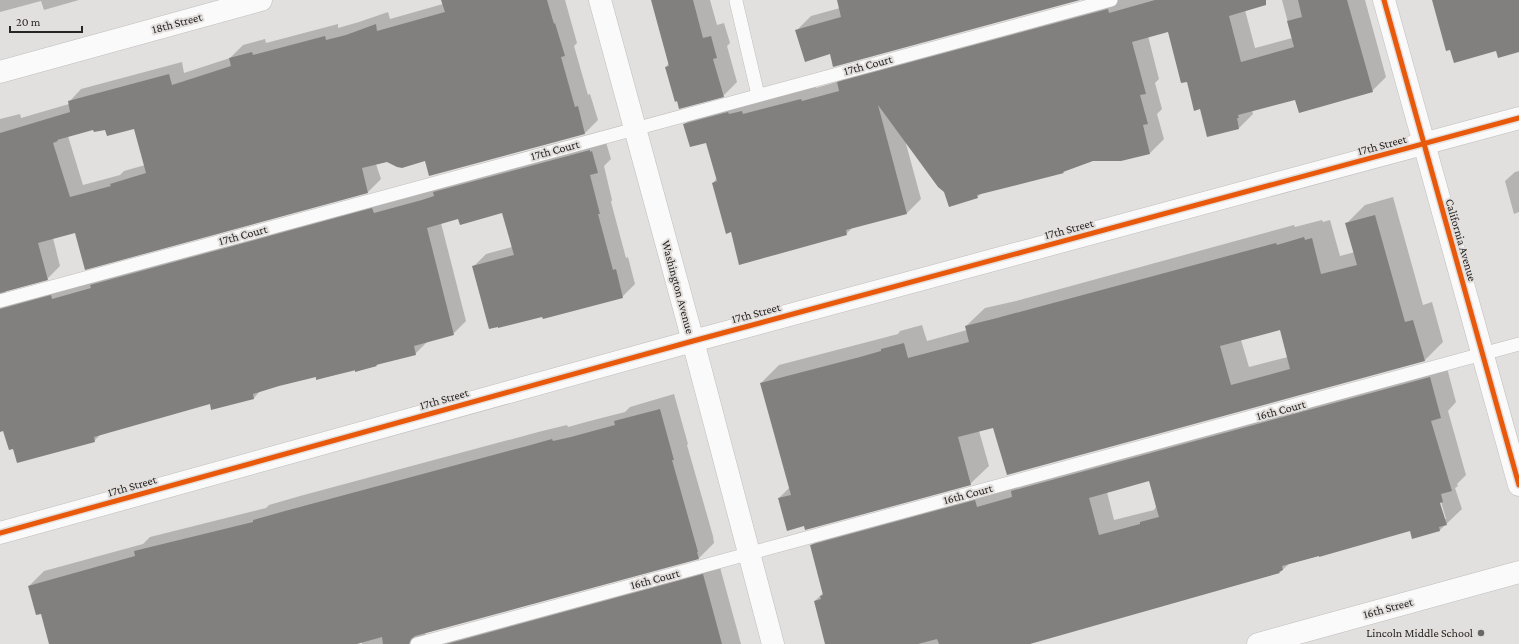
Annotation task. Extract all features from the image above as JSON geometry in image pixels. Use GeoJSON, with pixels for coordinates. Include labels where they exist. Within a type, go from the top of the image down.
{"type":"FeatureCollection","features":[{"type":"Feature","properties":{"kind":"street","name":"18th Street"},"geometry":{"type":"LineString","coordinates":[[0,72],[262,0]]}},
{"type":"Feature","properties":{"kind":"street","name":"Washington Avenue"},"geometry":{"type":"LineString","coordinates":[[600,0],[693,341],[773,644]]}},
{"type":"Feature","properties":{"kind":"street","name":"California Avenue"},"geometry":{"type":"LineString","coordinates":[[1384,0],[1519,485]]}},
{"type":"Feature","properties":{"kind":"street","name":"17th Street"},"geometry":{"type":"LineString","coordinates":[[0,533],[693,341],[1519,118]]}},
{"type":"Feature","properties":{"kind":"street","name":"16th Street"},"geometry":{"type":"LineString","coordinates":[[1258,644],[1519,572]]}},
{"type":"Feature","properties":{"kind":"lane","name":"17th Court"},"geometry":{"type":"LineString","coordinates":[[0,301],[1111,0]]}},
{"type":"Feature","properties":{"kind":"lane"},"geometry":{"type":"LineString","coordinates":[[736,1],[758,95]]}},
{"type":"Feature","properties":{"kind":"lane","name":"16th Court"},"geometry":{"type":"LineString","coordinates":[[417,644],[1519,344]]}},
{"type":"Feature","properties":{"kind":"building"},"geometry":{"type":"Polygon","coordinates":[[[441,0],[547,0],[565,56],[561,57],[575,107],[578,106],[585,134],[429,176],[425,161],[402,168],[387,162],[362,168],[368,193],[85,270],[75,233],[38,243],[48,280],[0,293],[0,133],[70,112],[68,101],[169,74],[172,85],[231,66],[229,58],[252,52],[253,55],[325,36],[326,40],[346,35],[376,24],[377,31],[445,12],[441,0]],[[134,129],[107,136],[105,130],[94,132],[93,130],[57,140],[58,141],[53,143],[70,197],[111,186],[110,184],[146,173],[134,129]]]}},
{"type":"Feature","properties":{"kind":"building"},"geometry":{"type":"Polygon","coordinates":[[[651,0],[693,0],[703,38],[711,36],[717,58],[713,59],[724,97],[679,109],[677,101],[675,102],[665,67],[669,66],[651,0]]]}},
{"type":"Feature","properties":{"kind":"building"},"geometry":{"type":"Polygon","coordinates":[[[837,0],[1080,0],[833,67],[830,54],[805,62],[795,30],[841,17],[837,0]]]}},
{"type":"Feature","properties":{"kind":"building"},"geometry":{"type":"Polygon","coordinates":[[[1155,0],[1266,0],[1266,5],[1229,16],[1241,62],[1294,47],[1287,21],[1302,17],[1298,0],[1347,0],[1373,92],[1299,113],[1295,100],[1238,115],[1239,118],[1237,118],[1239,129],[1207,137],[1200,109],[1194,111],[1187,82],[1181,83],[1168,32],[1132,42],[1146,94],[1140,95],[1148,124],[1143,125],[1150,154],[1121,161],[1093,161],[1063,172],[1064,173],[977,195],[978,198],[949,207],[944,192],[938,187],[878,105],[907,214],[846,230],[847,235],[739,265],[731,232],[726,234],[712,183],[717,181],[706,143],[690,147],[683,124],[728,112],[729,114],[742,111],[743,114],[801,99],[802,101],[839,91],[837,82],[1108,9],[1109,13],[1155,0]]]}},
{"type":"Feature","properties":{"kind":"building"},"geometry":{"type":"Polygon","coordinates":[[[1432,0],[1519,0],[1519,52],[1498,58],[1496,51],[1454,63],[1450,50],[1446,51],[1432,0]]]}},
{"type":"Feature","properties":{"kind":"building"},"geometry":{"type":"Polygon","coordinates":[[[590,150],[590,152],[592,151],[598,173],[590,175],[600,214],[598,214],[613,270],[616,269],[623,298],[543,319],[542,317],[489,329],[472,266],[514,255],[502,213],[460,225],[458,219],[427,228],[454,335],[414,346],[416,355],[355,372],[355,370],[316,380],[316,377],[279,386],[253,394],[254,399],[211,410],[210,404],[94,437],[95,442],[17,463],[13,449],[9,450],[3,431],[0,432],[0,309],[51,295],[52,299],[91,288],[90,285],[372,208],[374,213],[434,196],[433,192],[590,150]]]}},
{"type":"Feature","properties":{"kind":"building"},"geometry":{"type":"Polygon","coordinates":[[[1375,215],[1405,322],[1413,320],[1425,361],[1007,475],[993,428],[958,437],[971,485],[805,530],[804,526],[787,531],[778,498],[791,495],[760,383],[860,357],[881,351],[881,349],[904,343],[908,358],[969,342],[965,326],[1276,243],[1277,245],[1304,237],[1305,240],[1312,238],[1321,274],[1357,265],[1345,223],[1375,215]],[[1280,330],[1220,346],[1231,385],[1290,369],[1280,330]]]}},
{"type":"Feature","properties":{"kind":"building"},"geometry":{"type":"Polygon","coordinates":[[[1430,377],[1441,418],[1431,421],[1452,491],[1441,494],[1443,502],[1440,503],[1447,525],[1439,527],[1440,531],[1412,539],[1410,531],[1282,566],[1283,570],[1279,572],[1280,573],[1030,644],[939,644],[937,639],[918,644],[825,644],[814,601],[821,599],[820,596],[823,595],[810,545],[975,500],[977,507],[1012,497],[1011,491],[1430,377]],[[1149,481],[1089,498],[1099,535],[1140,524],[1140,522],[1159,517],[1149,481]]]}},
{"type":"Feature","properties":{"kind":"building"},"geometry":{"type":"Polygon","coordinates":[[[660,409],[674,460],[672,460],[699,559],[415,636],[411,639],[409,644],[383,644],[382,637],[357,644],[49,644],[41,614],[36,615],[28,586],[135,556],[134,551],[253,522],[253,520],[285,511],[552,439],[553,441],[571,437],[615,425],[614,421],[660,409]]]}},
{"type":"Feature","properties":{"kind":"building"},"geometry":{"type":"Polygon","coordinates":[[[703,574],[722,644],[447,644],[703,574]]]}},
{"type":"Feature","properties":{"kind":"cycle path"},"geometry":{"type":"LineString","coordinates":[[1384,0],[1519,485]]}},
{"type":"Feature","properties":{"kind":"cycle path"},"geometry":{"type":"LineString","coordinates":[[0,533],[693,341],[1519,118]]}},
{"type":"Feature","properties":{"kind":"place","name":"Lincoln Middle School"},"geometry":{"type":"Point","coordinates":[1481,633]}}]}
